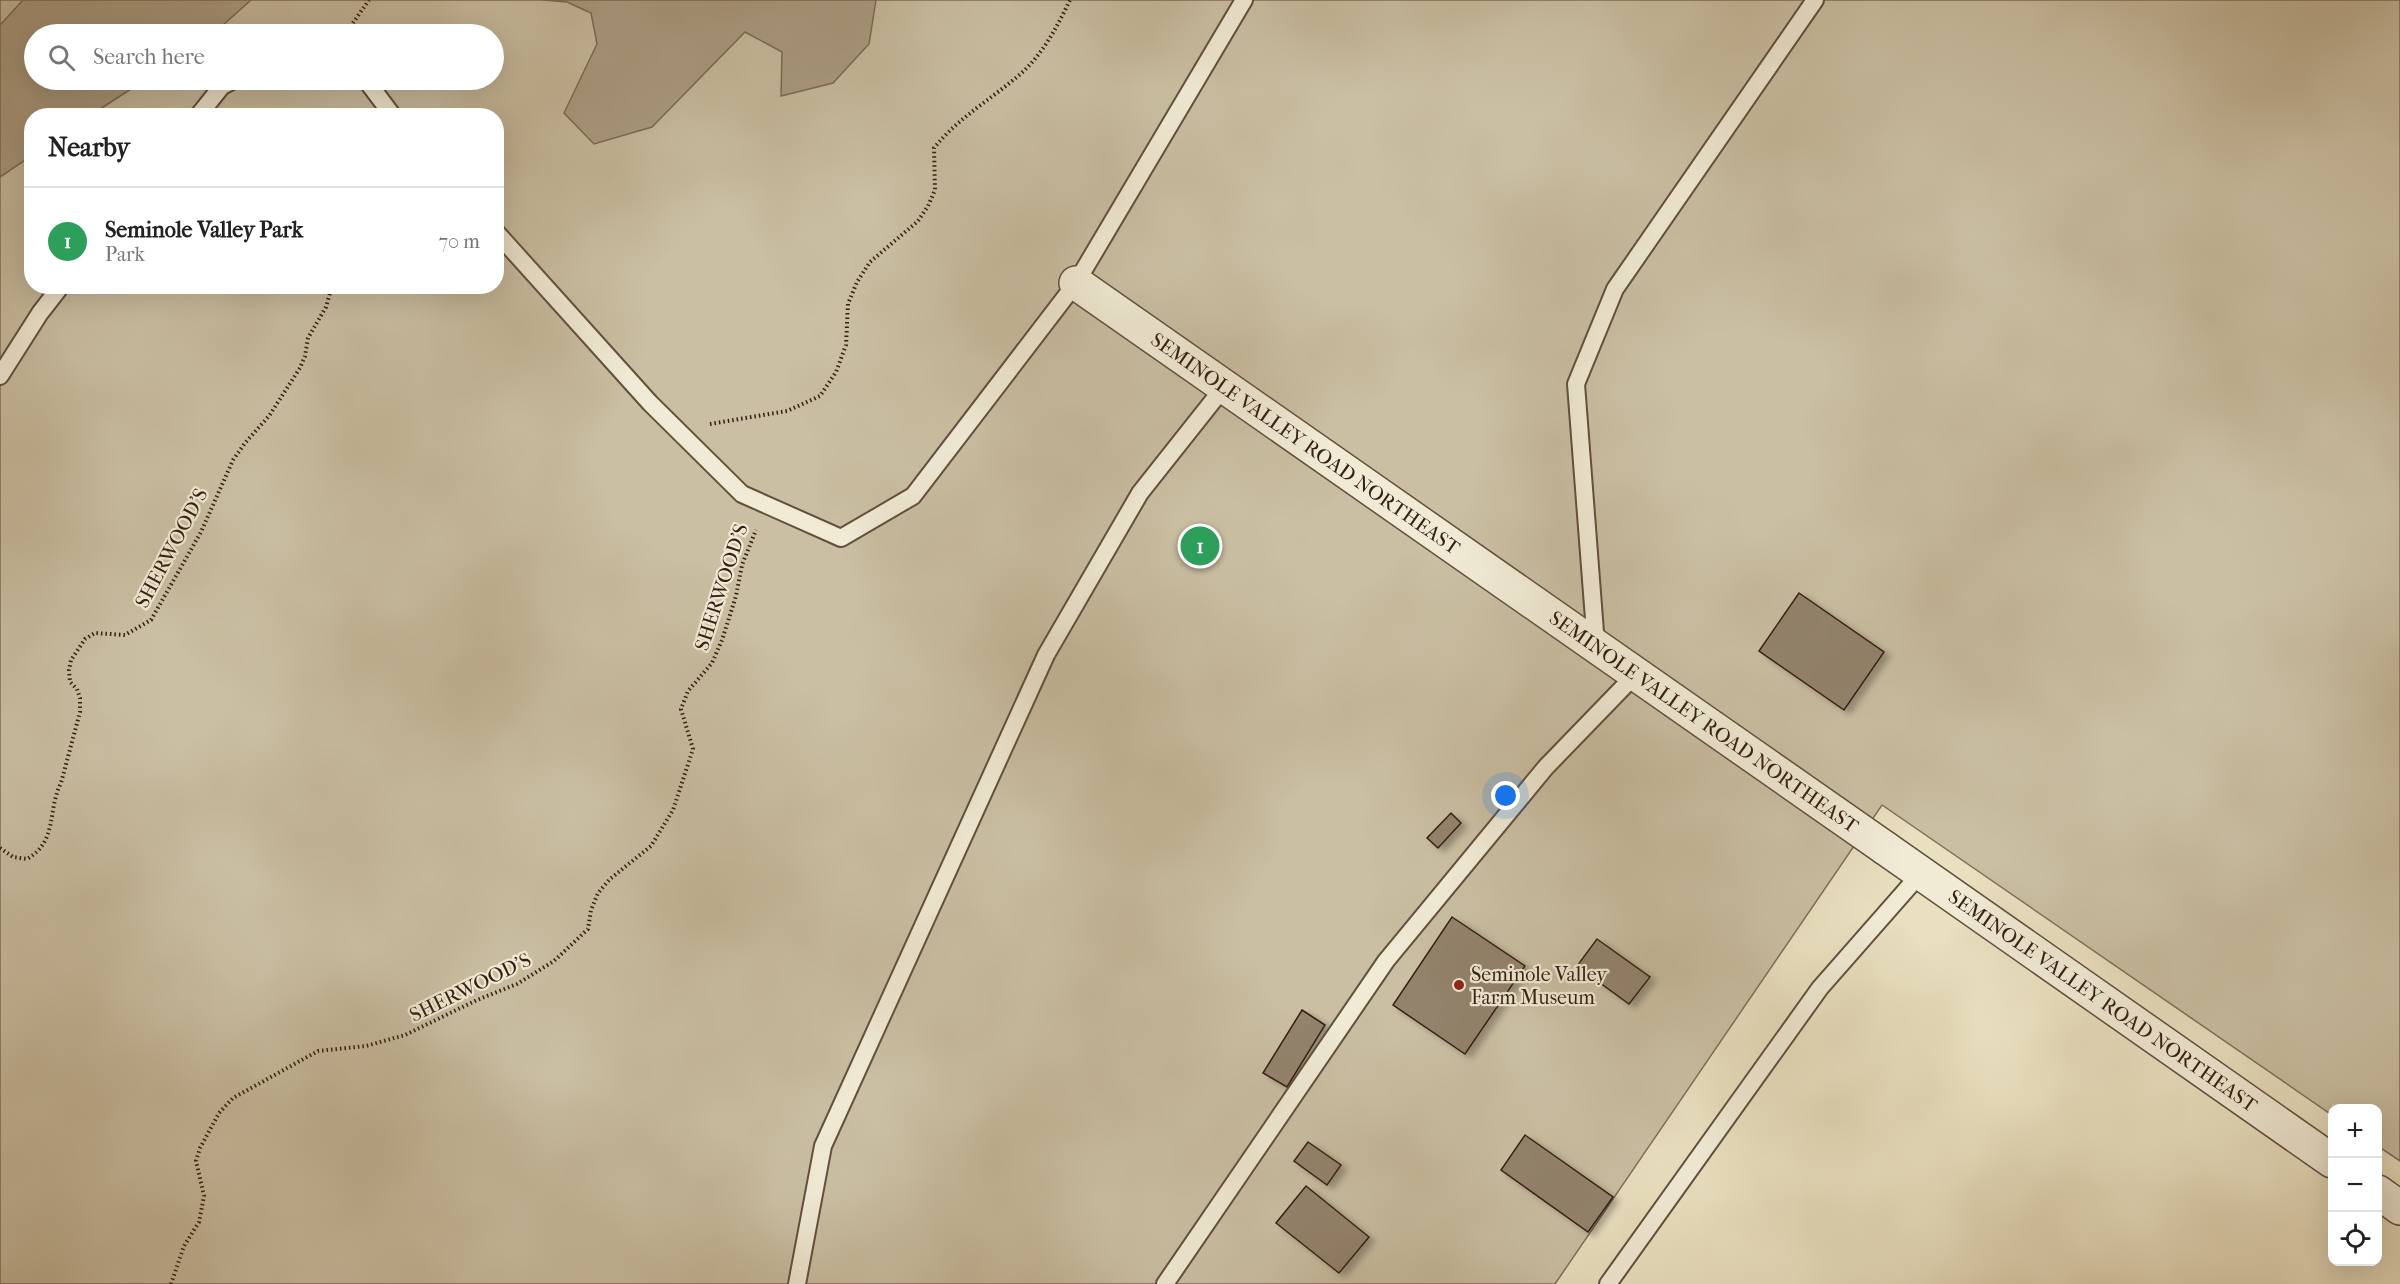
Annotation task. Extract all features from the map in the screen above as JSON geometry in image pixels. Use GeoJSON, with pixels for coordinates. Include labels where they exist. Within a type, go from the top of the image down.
{"type":"FeatureCollection","features":[{"type":"Feature","properties":{"kind":"street","name":"SEMINOLE VALLEY ROAD NORTHEAST"},"geometry":{"type":"LineString","coordinates":[[1076,283],[2328,1158]]}},
{"type":"Feature","properties":{"kind":"street"},"geometry":{"type":"LineString","coordinates":[[2382,1195],[2400,1208]]}},
{"type":"Feature","properties":{"kind":"lane"},"geometry":{"type":"LineString","coordinates":[[504,241],[650,403],[742,494],[841,538],[913,496],[1076,283],[1244,0]]}},
{"type":"Feature","properties":{"kind":"lane"},"geometry":{"type":"LineString","coordinates":[[1596,646],[1576,384],[1615,289],[1815,0]]}},
{"type":"Feature","properties":{"kind":"lane"},"geometry":{"type":"LineString","coordinates":[[204,108],[219,90]]}},
{"type":"Feature","properties":{"kind":"lane"},"geometry":{"type":"LineString","coordinates":[[374,90],[387,108]]}},
{"type":"Feature","properties":{"kind":"lane"},"geometry":{"type":"LineString","coordinates":[[0,376],[55,294]]}},
{"type":"Feature","properties":{"kind":"lane"},"geometry":{"type":"LineString","coordinates":[[797,1284],[823,1146],[1046,655],[1140,493],[1224,387]]}},
{"type":"Feature","properties":{"kind":"lane"},"geometry":{"type":"LineString","coordinates":[[1164,1284],[1386,961],[1546,767],[1636,674]]}},
{"type":"Feature","properties":{"kind":"lane"},"geometry":{"type":"LineString","coordinates":[[1608,1284],[1820,988],[1921,873]]}},
{"type":"Feature","properties":{"kind":"path"},"geometry":{"type":"LineString","coordinates":[[352,24],[369,0]]}},
{"type":"Feature","properties":{"kind":"path"},"geometry":{"type":"LineString","coordinates":[[676,429],[787,411],[819,396],[836,372],[846,345],[848,304],[857,282],[870,262],[918,221],[928,206],[935,190],[934,148],[957,123],[1019,75],[1057,28],[1070,0]]}},
{"type":"Feature","properties":{"kind":"path","name":"SHERWOOD'S"},"geometry":{"type":"LineString","coordinates":[[0,848],[14,857],[27,860],[46,842],[56,791],[61,783],[80,712],[80,698],[77,689],[70,682],[71,660],[85,639],[94,633],[124,634],[152,620],[201,532],[233,460],[269,416],[300,368],[308,338],[326,307],[330,294]]}},
{"type":"Feature","properties":{"kind":"path","name":"SHERWOOD'S"},"geometry":{"type":"LineString","coordinates":[[171,1284],[184,1246],[199,1222],[204,1196],[196,1161],[200,1148],[219,1113],[233,1098],[318,1051],[366,1046],[405,1035],[477,1000],[517,984],[554,961],[588,929],[591,910],[598,893],[617,872],[651,846],[673,810],[693,749],[681,709],[688,691],[712,663],[736,596],[742,565],[767,505]]}},
{"type":"Feature","properties":{"kind":"shaded area"},"geometry":{"type":"Polygon","coordinates":[[[0,0],[2400,0],[2400,1161],[2382,1149],[2382,1104],[2328,1104],[2328,1112],[1882,805],[1555,1284],[0,1284],[0,0]]]}},
{"type":"Feature","properties":{"kind":"shaded area"},"geometry":{"type":"Polygon","coordinates":[[[23,0],[251,0],[224,24],[24,24],[24,90],[130,90],[102,108],[24,108],[24,161],[0,177],[0,25],[23,0]]]}},
{"type":"Feature","properties":{"kind":"shaded area"},"geometry":{"type":"Polygon","coordinates":[[[543,0],[876,0],[869,44],[833,83],[781,96],[782,52],[745,32],[652,127],[594,144],[564,113],[597,44],[591,13],[567,2],[543,0]]]}},
{"type":"Feature","properties":{"kind":"building"},"geometry":{"type":"Polygon","coordinates":[[[1799,593],[1884,652],[1844,710],[1759,651],[1799,593]]]}},
{"type":"Feature","properties":{"kind":"building"},"geometry":{"type":"Polygon","coordinates":[[[1451,813],[1461,823],[1438,848],[1427,838],[1451,813]]]}},
{"type":"Feature","properties":{"kind":"building","name":"Seminole Valley Farm Museum"},"geometry":{"type":"Polygon","coordinates":[[[1452,917],[1525,966],[1465,1054],[1393,1005],[1452,917]]]}},
{"type":"Feature","properties":{"kind":"building"},"geometry":{"type":"Polygon","coordinates":[[[1597,939],[1650,977],[1629,1004],[1577,966],[1597,939]]]}},
{"type":"Feature","properties":{"kind":"building"},"geometry":{"type":"Polygon","coordinates":[[[1302,1010],[1325,1025],[1287,1087],[1263,1073],[1302,1010]]]}},
{"type":"Feature","properties":{"kind":"building"},"geometry":{"type":"Polygon","coordinates":[[[1525,1135],[1613,1197],[1588,1232],[1501,1170],[1525,1135]]]}},
{"type":"Feature","properties":{"kind":"building"},"geometry":{"type":"Polygon","coordinates":[[[1308,1142],[1341,1165],[1327,1185],[1294,1161],[1308,1142]]]}},
{"type":"Feature","properties":{"kind":"building"},"geometry":{"type":"Polygon","coordinates":[[[1306,1186],[1369,1237],[1339,1273],[1276,1223],[1306,1186]]]}},
{"type":"Feature","properties":{"kind":"place","name":"Seminole Valley Park"},"geometry":{"type":"Point","coordinates":[1200,546]}},
{"type":"Feature","properties":{"kind":"place","name":"Seminole Valley Farm Museum"},"geometry":{"type":"Point","coordinates":[1459,985]}}]}
